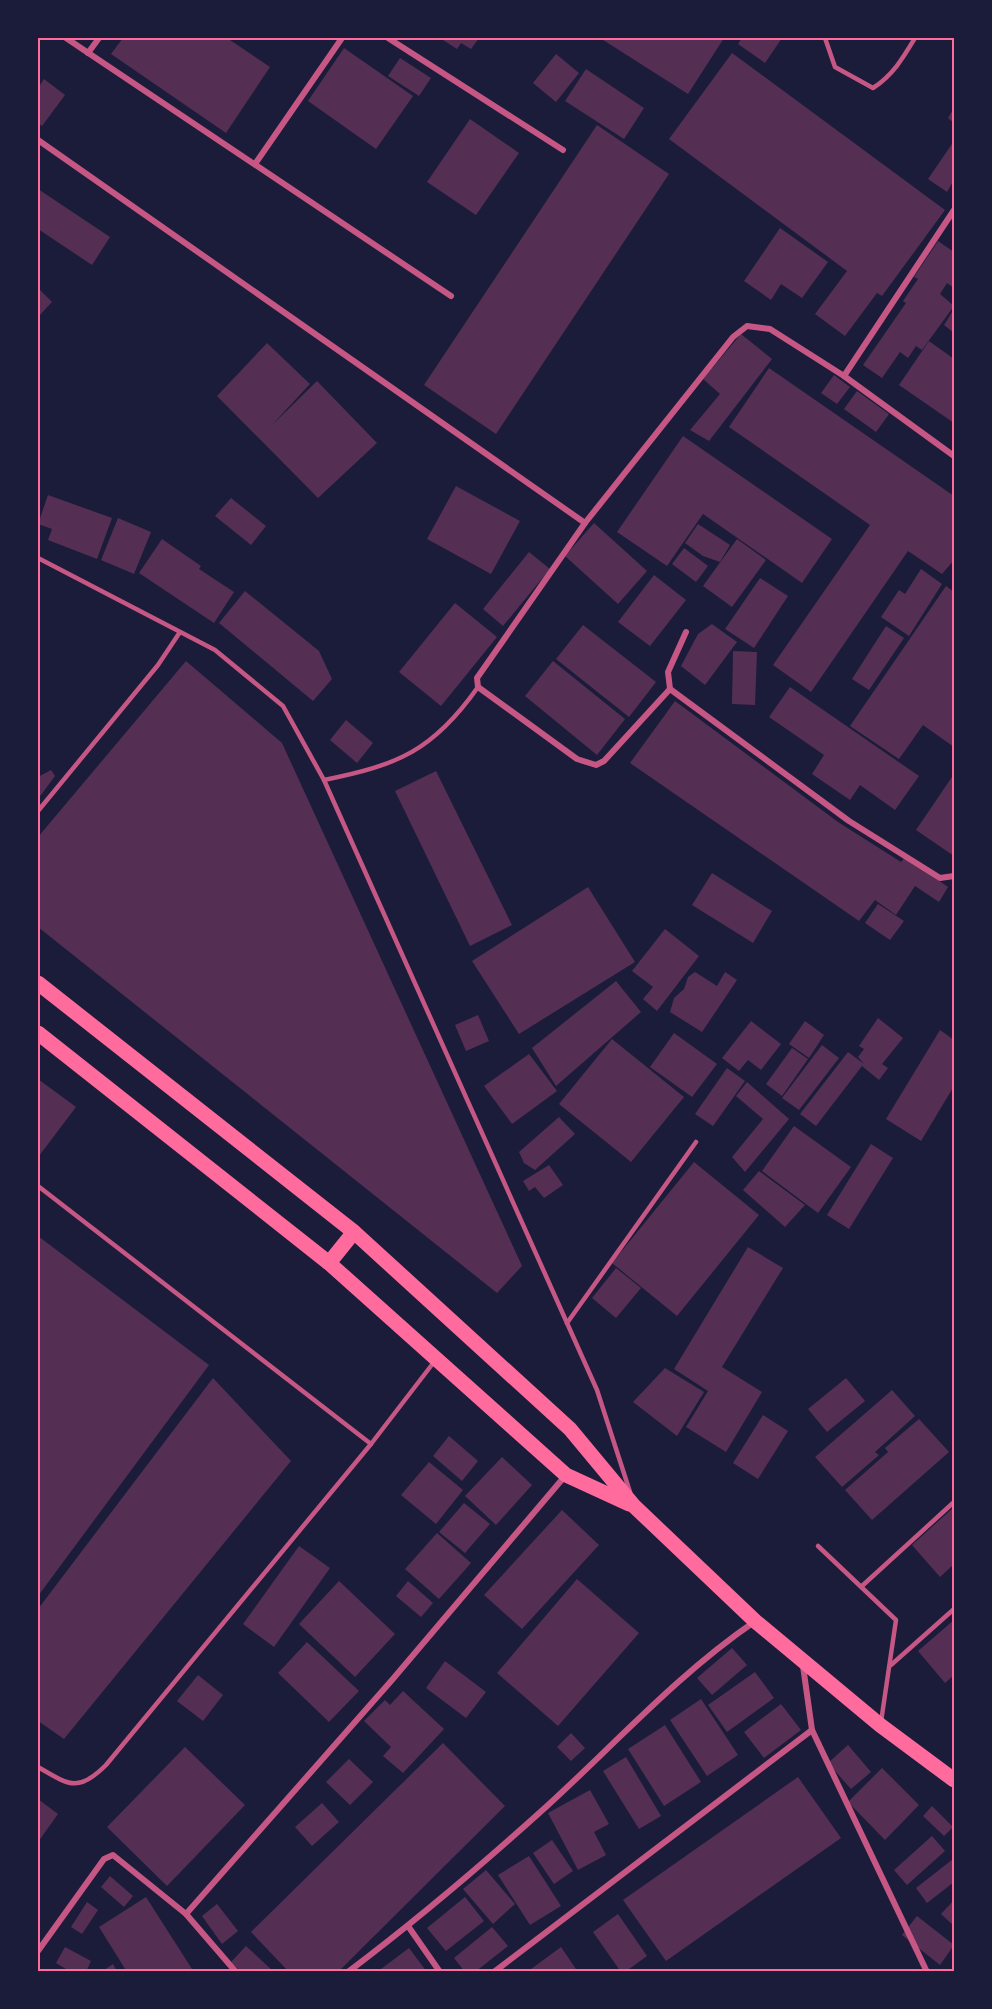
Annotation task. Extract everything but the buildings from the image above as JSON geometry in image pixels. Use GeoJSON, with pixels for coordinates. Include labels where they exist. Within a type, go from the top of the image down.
{"type":"FeatureCollection","features":[{"type":"Feature","properties":{"kind":"main road"},"geometry":{"type":"LineString","coordinates":[[38,983],[354,1232],[570,1429],[634,1506],[754,1622],[880,1725],[954,1780]]}},
{"type":"Feature","properties":{"kind":"main road"},"geometry":{"type":"LineString","coordinates":[[38,1033],[329,1263],[566,1475],[634,1506]]}},
{"type":"Feature","properties":{"kind":"main road"},"geometry":{"type":"LineString","coordinates":[[329,1263],[354,1232]]}},
{"type":"Feature","properties":{"kind":"street"},"geometry":{"type":"LineString","coordinates":[[66,38],[451,296]]}},
{"type":"Feature","properties":{"kind":"street"},"geometry":{"type":"LineString","coordinates":[[88,53],[99,38]]}},
{"type":"Feature","properties":{"kind":"street"},"geometry":{"type":"LineString","coordinates":[[255,164],[342,38]]}},
{"type":"Feature","properties":{"kind":"street"},"geometry":{"type":"LineString","coordinates":[[388,38],[563,150]]}},
{"type":"Feature","properties":{"kind":"street"},"geometry":{"type":"LineString","coordinates":[[38,140],[585,523]]}},
{"type":"Feature","properties":{"kind":"street"},"geometry":{"type":"LineString","coordinates":[[844,376],[954,210]]}},
{"type":"Feature","properties":{"kind":"street"},"geometry":{"type":"LineString","coordinates":[[670,689],[604,761],[596,765],[577,759],[478,687],[477,678],[585,523],[733,337],[747,326],[770,329],[844,376],[954,456]]}},
{"type":"Feature","properties":{"kind":"street"},"geometry":{"type":"LineString","coordinates":[[686,632],[668,672],[670,689],[849,821],[940,878],[954,876]]}},
{"type":"Feature","properties":{"kind":"street"},"geometry":{"type":"LineString","coordinates":[[186,1914],[392,1680],[566,1475]]}},
{"type":"Feature","properties":{"kind":"street"},"geometry":{"type":"LineString","coordinates":[[348,1971],[408,1926],[546,1808],[716,1648],[754,1622]]}},
{"type":"Feature","properties":{"kind":"street"},"geometry":{"type":"LineString","coordinates":[[802,1660],[812,1730],[927,1971]]}},
{"type":"Feature","properties":{"kind":"street"},"geometry":{"type":"LineString","coordinates":[[494,1971],[812,1730]]}},
{"type":"Feature","properties":{"kind":"street"},"geometry":{"type":"LineString","coordinates":[[38,1951],[108,1856],[113,1856],[186,1914],[236,1971]]}},
{"type":"Feature","properties":{"kind":"street"},"geometry":{"type":"LineString","coordinates":[[408,1926],[440,1971]]}},
{"type":"Feature","properties":{"kind":"lane"},"geometry":{"type":"LineString","coordinates":[[825,38],[835,66],[873,88],[886,80],[898,66],[915,38]]}},
{"type":"Feature","properties":{"kind":"lane"},"geometry":{"type":"LineString","coordinates":[[38,558],[215,650],[283,706],[324,780],[597,1390],[634,1506]]}},
{"type":"Feature","properties":{"kind":"lane"},"geometry":{"type":"LineString","coordinates":[[38,811],[158,665],[180,632]]}},
{"type":"Feature","properties":{"kind":"lane"},"geometry":{"type":"LineString","coordinates":[[324,780],[376,769],[428,744],[469,700],[478,687]]}},
{"type":"Feature","properties":{"kind":"lane"},"geometry":{"type":"LineString","coordinates":[[567,1323],[696,1142]]}},
{"type":"Feature","properties":{"kind":"lane"},"geometry":{"type":"LineString","coordinates":[[38,1186],[371,1444]]}},
{"type":"Feature","properties":{"kind":"lane"},"geometry":{"type":"LineString","coordinates":[[38,1767],[69,1785],[90,1782],[371,1444],[437,1358]]}},
{"type":"Feature","properties":{"kind":"lane"},"geometry":{"type":"LineString","coordinates":[[862,1586],[954,1502]]}},
{"type":"Feature","properties":{"kind":"lane"},"geometry":{"type":"LineString","coordinates":[[818,1546],[896,1620],[891,1665],[880,1725]]}},
{"type":"Feature","properties":{"kind":"lane"},"geometry":{"type":"LineString","coordinates":[[891,1665],[954,1609]]}}]}
